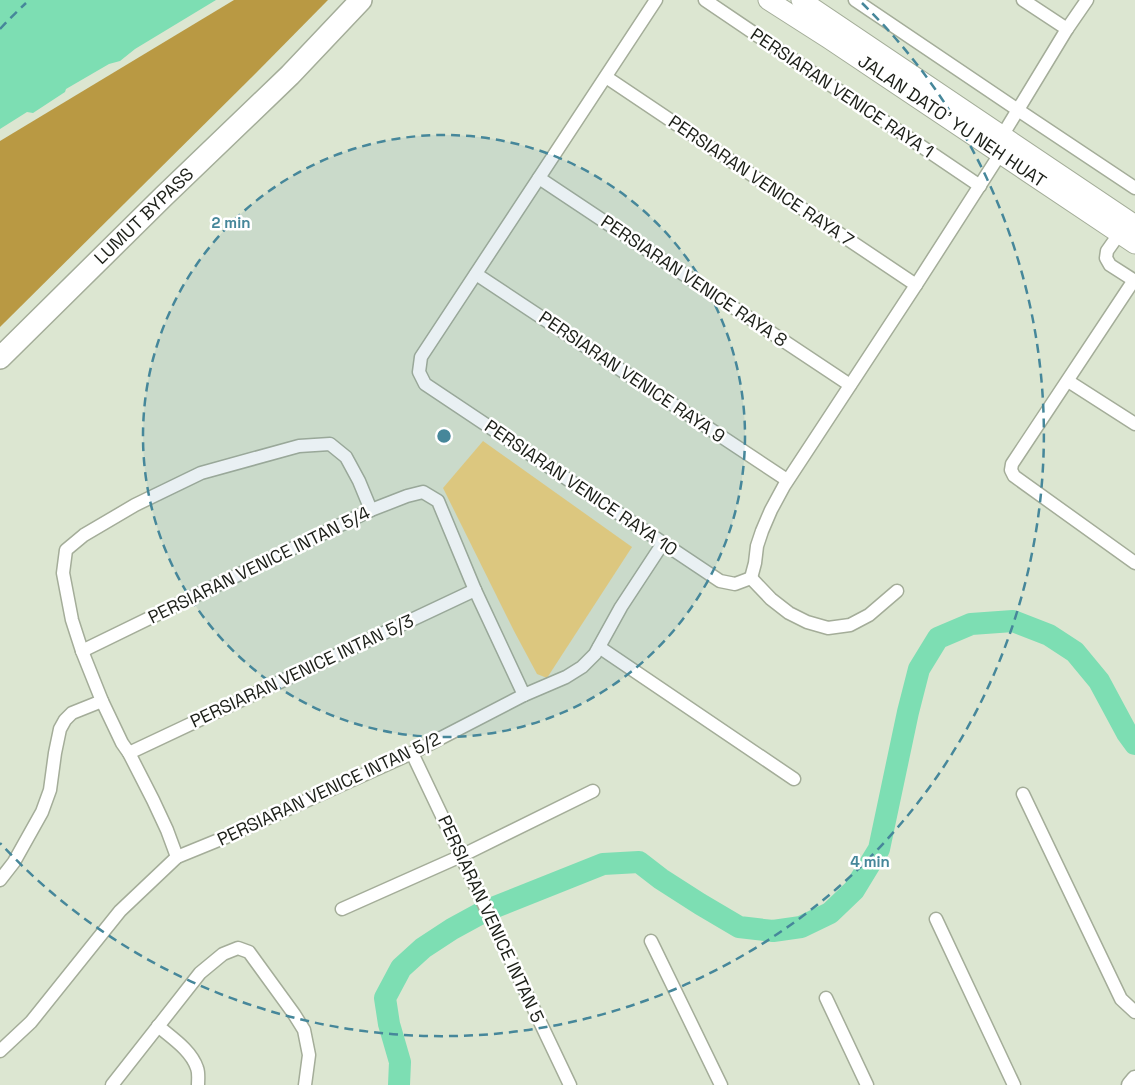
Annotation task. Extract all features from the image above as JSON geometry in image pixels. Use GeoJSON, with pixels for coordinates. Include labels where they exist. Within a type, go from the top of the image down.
{"type":"FeatureCollection","features":[{"type":"Feature","properties":{"kind":"highway","name":"LUMUT BYPASS"},"geometry":{"type":"LineString","coordinates":[[0,358],[171,189],[290,75],[361,0]]}},
{"type":"Feature","properties":{"kind":"highway","name":"LUMUT BYPASS"},"geometry":{"type":"LineString","coordinates":[[290,75],[378,0]]}},
{"type":"Feature","properties":{"kind":"main road","name":"JALAN DATO' YU NEH HUAT"},"geometry":{"type":"LineString","coordinates":[[768,0],[902,79],[1131,229]]}},
{"type":"Feature","properties":{"kind":"main road","name":"JALAN DATO' YU NEH HUAT"},"geometry":{"type":"LineString","coordinates":[[801,0],[902,79]]}},
{"type":"Feature","properties":{"kind":"main road","name":"JALAN DATO' YU NEH HUAT"},"geometry":{"type":"LineString","coordinates":[[1001,145],[1084,210],[1131,229]]}},
{"type":"Feature","properties":{"kind":"street"},"geometry":{"type":"LineString","coordinates":[[476,274],[656,0]]}},
{"type":"Feature","properties":{"kind":"street","name":"PERSIARAN VENICE RAYA 1"},"geometry":{"type":"LineString","coordinates":[[705,0],[980,186]]}},
{"type":"Feature","properties":{"kind":"street"},"geometry":{"type":"LineString","coordinates":[[855,0],[1135,188]]}},
{"type":"Feature","properties":{"kind":"street"},"geometry":{"type":"LineString","coordinates":[[1023,0],[1067,29]]}},
{"type":"Feature","properties":{"kind":"street"},"geometry":{"type":"LineString","coordinates":[[896,591],[869,615],[850,625],[828,628],[807,622],[789,613],[771,599],[751,578],[757,546],[771,510],[788,480],[980,186],[1018,110],[1067,29],[1087,0]]}},
{"type":"Feature","properties":{"kind":"street","name":"PERSIARAN VENICE RAYA 7"},"geometry":{"type":"LineString","coordinates":[[606,77],[916,285]]}},
{"type":"Feature","properties":{"kind":"street","name":"PERSIARAN VENICE RAYA 8"},"geometry":{"type":"LineString","coordinates":[[539,178],[850,385]]}},
{"type":"Feature","properties":{"kind":"street"},"geometry":{"type":"LineString","coordinates":[[1131,229],[1107,252],[1106,258],[1110,264],[1134,280],[1012,464],[1011,470],[1014,476],[1135,563]]}},
{"type":"Feature","properties":{"kind":"street","name":"PERSIARAN VENICE RAYA 10"},"geometry":{"type":"LineString","coordinates":[[476,274],[421,357],[419,372],[425,384],[720,580],[735,584],[751,578]]}},
{"type":"Feature","properties":{"kind":"street","name":"PERSIARAN VENICE RAYA 9"},"geometry":{"type":"LineString","coordinates":[[476,274],[788,480]]}},
{"type":"Feature","properties":{"kind":"street"},"geometry":{"type":"LineString","coordinates":[[1068,381],[1135,424]]}},
{"type":"Feature","properties":{"kind":"street"},"geometry":{"type":"LineString","coordinates":[[177,857],[153,800],[102,701],[82,651],[72,620],[63,573],[66,550],[84,535],[135,505],[201,472],[299,446],[330,444],[346,457],[359,481],[371,510]]}},
{"type":"Feature","properties":{"kind":"street","name":"PERSIARAN VENICE INTAN 5/4"},"geometry":{"type":"LineString","coordinates":[[82,651],[371,510],[406,496],[423,492],[438,501],[476,590]]}},
{"type":"Feature","properties":{"kind":"street","name":"PERSIARAN VENICE INTAN 5/2"},"geometry":{"type":"LineString","coordinates":[[0,1051],[31,1022],[120,911],[177,857],[226,837],[412,753],[524,696],[566,677],[582,667],[595,654],[663,542]]}},
{"type":"Feature","properties":{"kind":"street"},"geometry":{"type":"LineString","coordinates":[[476,590],[524,696]]}},
{"type":"Feature","properties":{"kind":"street","name":"PERSIARAN VENICE INTAN 5/3"},"geometry":{"type":"LineString","coordinates":[[129,753],[476,590]]}},
{"type":"Feature","properties":{"kind":"street"},"geometry":{"type":"LineString","coordinates":[[599,647],[794,779]]}},
{"type":"Feature","properties":{"kind":"street"},"geometry":{"type":"LineString","coordinates":[[0,880],[14,862],[42,812],[50,790],[60,729],[65,720],[72,713],[102,701]]}},
{"type":"Feature","properties":{"kind":"street","name":"PERSIARAN VENICE INTAN 5"},"geometry":{"type":"LineString","coordinates":[[412,753],[570,1085]]}},
{"type":"Feature","properties":{"kind":"street"},"geometry":{"type":"LineString","coordinates":[[342,909],[461,856],[593,791]]}},
{"type":"Feature","properties":{"kind":"street"},"geometry":{"type":"LineString","coordinates":[[1023,794],[1121,999],[1135,1012]]}},
{"type":"Feature","properties":{"kind":"street"},"geometry":{"type":"LineString","coordinates":[[936,918],[1014,1085]]}},
{"type":"Feature","properties":{"kind":"street"},"geometry":{"type":"LineString","coordinates":[[651,941],[721,1085]]}},
{"type":"Feature","properties":{"kind":"street"},"geometry":{"type":"LineString","coordinates":[[112,1085],[200,972],[223,954],[238,948],[249,952],[304,1030],[308,1055],[305,1085]]}},
{"type":"Feature","properties":{"kind":"street"},"geometry":{"type":"LineString","coordinates":[[826,998],[867,1085]]}},
{"type":"Feature","properties":{"kind":"street"},"geometry":{"type":"LineString","coordinates":[[158,1026],[178,1042],[188,1054],[197,1069],[198,1085]]}},
{"type":"Feature","properties":{"kind":"street"},"geometry":{"type":"LineString","coordinates":[[1130,1085],[1135,1079]]}},
{"type":"Feature","properties":{"kind":"shaded area"},"geometry":{"type":"Polygon","coordinates":[[[0,0],[216,0],[135,49],[120,61],[109,64],[66,89],[65,92],[33,113],[27,112],[0,129],[0,0]]]}},
{"type":"Feature","properties":{"kind":"shaded area"},"geometry":{"type":"Polygon","coordinates":[[[234,0],[328,0],[0,327],[0,141],[234,0]]]}},
{"type":"Feature","properties":{"kind":"shaded area"},"geometry":{"type":"Polygon","coordinates":[[[483,441],[632,547],[547,678],[537,674],[443,488],[483,441]]]}},
{"type":"Feature","properties":{"kind":"waterway"},"geometry":{"type":"LineString","coordinates":[[399,1085],[400,1062],[389,1024],[385,998],[401,968],[423,948],[485,911],[603,864],[639,862],[661,879],[739,927],[773,931],[801,927],[830,913],[854,890],[879,849],[919,669],[938,638],[971,624],[1013,621],[1049,635],[1075,652],[1099,681],[1135,744]]}}]}
